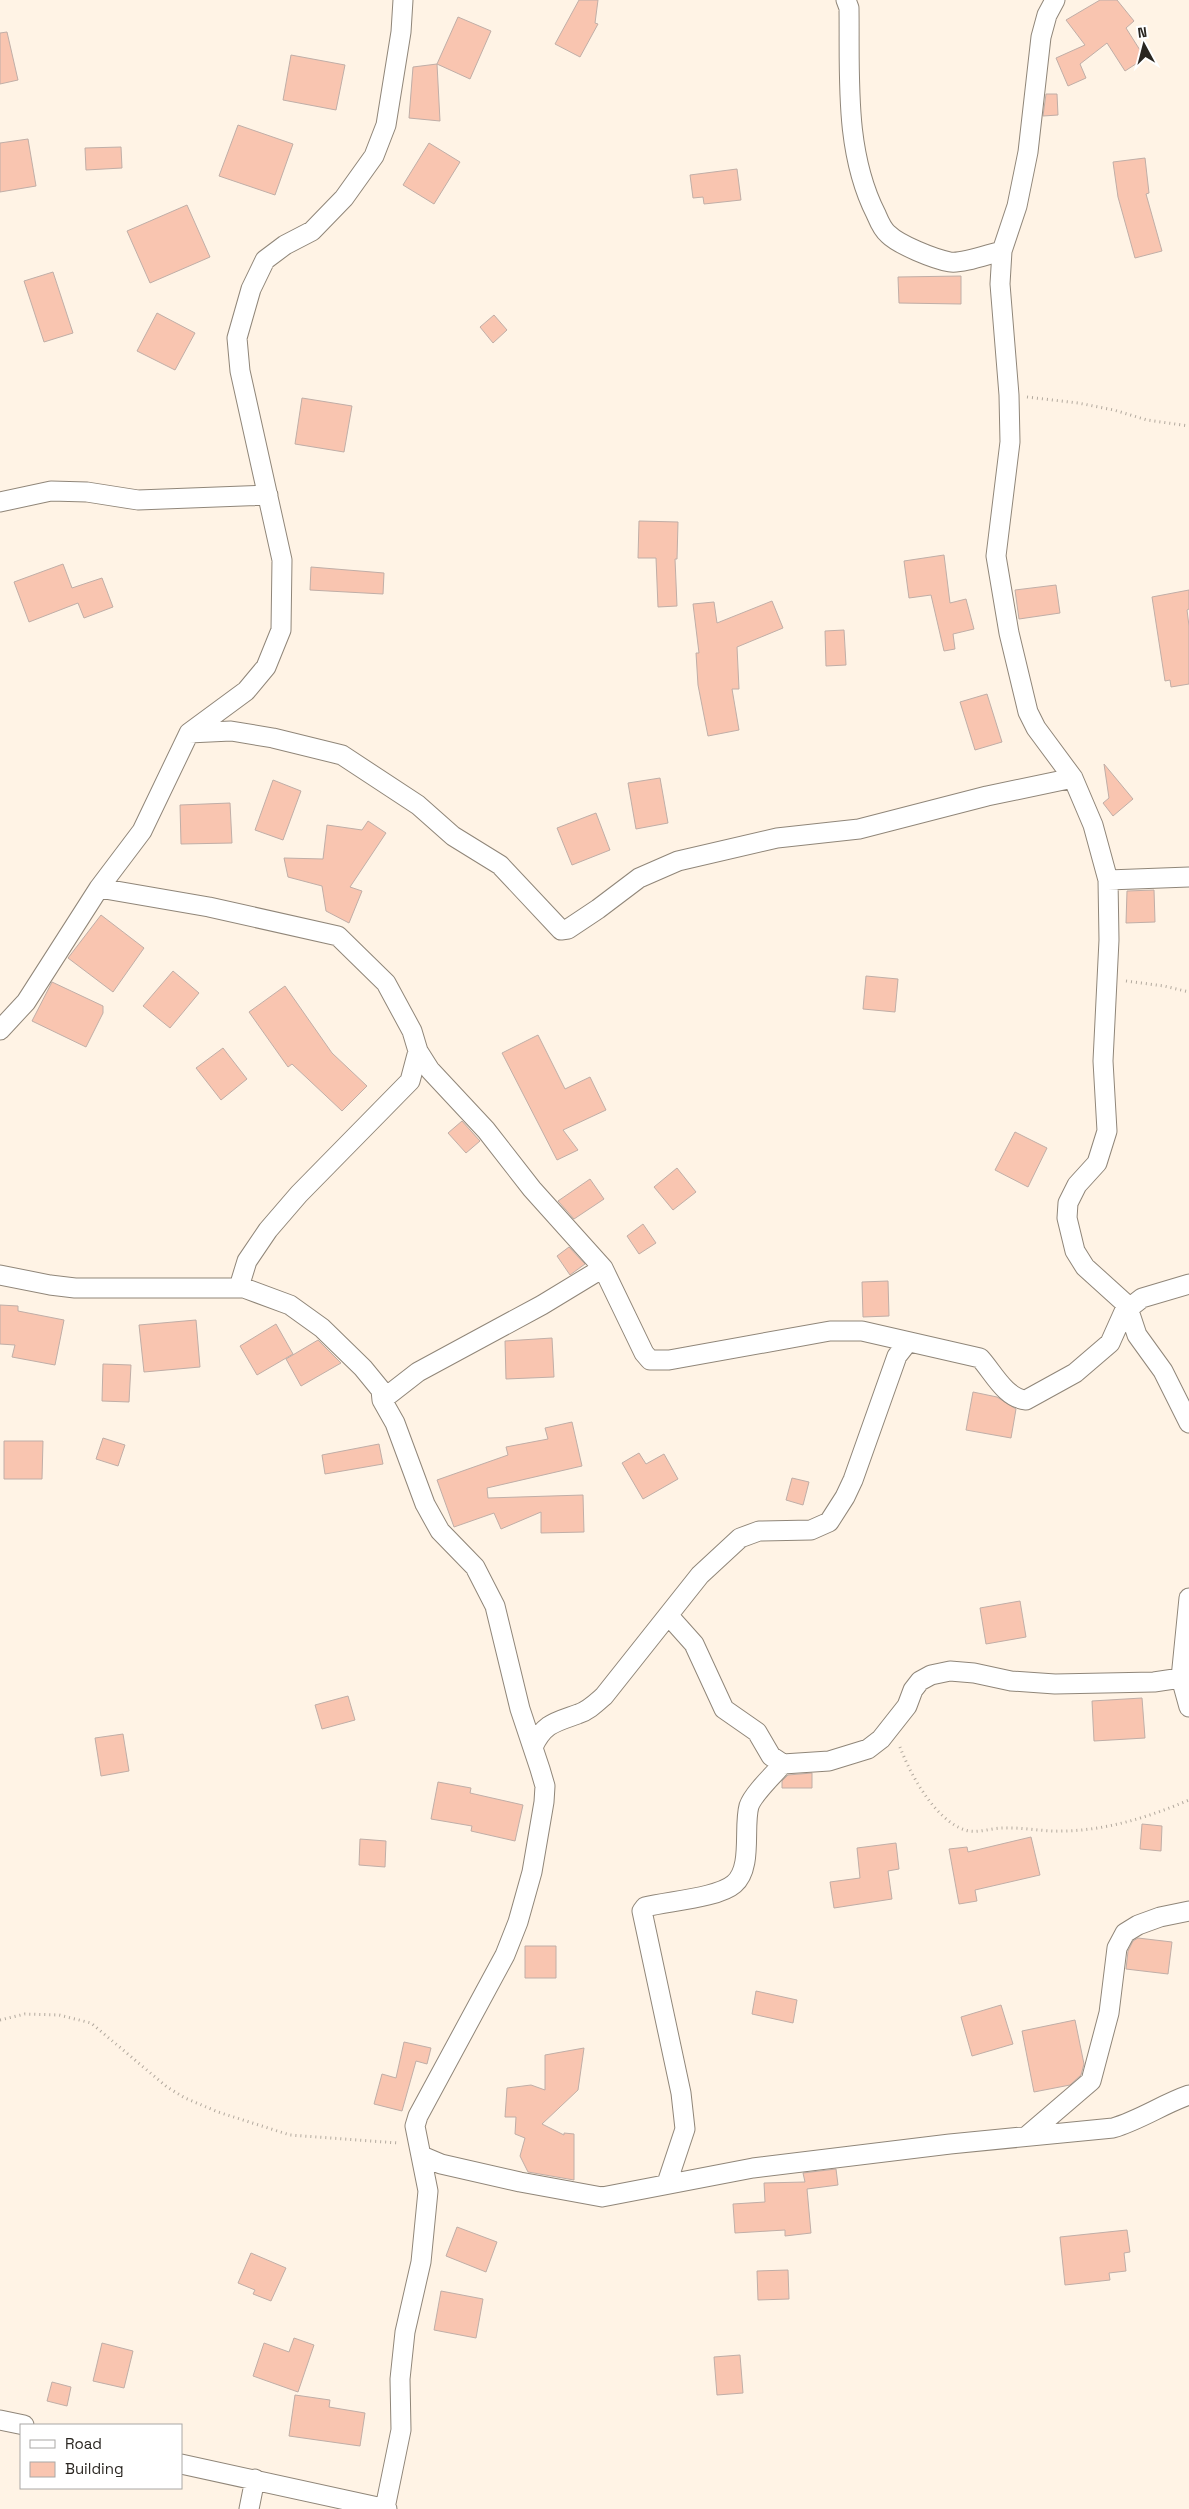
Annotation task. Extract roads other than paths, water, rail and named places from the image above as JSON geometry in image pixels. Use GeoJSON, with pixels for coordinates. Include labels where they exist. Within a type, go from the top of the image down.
{"type":"FeatureCollection","features":[{"type":"Feature","properties":{"kind":"street"},"geometry":{"type":"LineString","coordinates":[[0,1030],[26,1002],[99,888],[142,831],[189,733],[246,691],[266,667],[281,630],[282,560],[240,371],[237,338],[251,289],[265,260],[285,245],[312,231],[344,198],[374,156],[386,124],[403,0]]}},
{"type":"Feature","properties":{"kind":"street"},"geometry":{"type":"LineString","coordinates":[[846,0],[849,8],[849,92],[853,129],[868,199],[886,233],[923,253],[951,263],[1002,251]]}},
{"type":"Feature","properties":{"kind":"street"},"geometry":{"type":"LineString","coordinates":[[1054,0],[1047,14],[1041,37],[1028,152],[1017,206],[1002,251],[1002,315],[1009,395],[1008,469],[1000,516],[996,556],[1009,633],[1028,712],[1036,728],[1074,778],[1093,825],[1108,880],[1108,979],[1102,1060],[1107,1131],[1097,1163],[1077,1186],[1068,1203],[1067,1210],[1075,1251],[1079,1261],[1127,1306],[1137,1335],[1163,1371],[1189,1423]]}},
{"type":"Feature","properties":{"kind":"street"},"geometry":{"type":"LineString","coordinates":[[0,502],[51,491],[86,492],[138,500],[268,495]]}},
{"type":"Feature","properties":{"kind":"street"},"geometry":{"type":"LineString","coordinates":[[189,733],[231,731],[274,738],[342,755],[418,805],[453,836],[500,866],[561,930],[568,929],[640,878],[678,861],[777,838],[859,830],[987,796],[1074,778]]}},
{"type":"Feature","properties":{"kind":"street"},"geometry":{"type":"LineString","coordinates":[[1108,880],[1189,877]]}},
{"type":"Feature","properties":{"kind":"street"},"geometry":{"type":"LineString","coordinates":[[99,888],[209,907],[338,936],[386,983],[412,1031],[418,1051],[430,1070],[486,1130],[532,1189],[603,1268],[644,1354],[650,1360],[669,1360],[830,1331],[862,1331],[908,1342],[951,1349],[980,1358],[998,1382],[1018,1399],[1026,1400],[1075,1373],[1110,1343],[1127,1306]]}},
{"type":"Feature","properties":{"kind":"street"},"geometry":{"type":"LineString","coordinates":[[239,1287],[247,1261],[268,1230],[299,1194],[410,1081],[418,1051]]}},
{"type":"Feature","properties":{"kind":"street"},"geometry":{"type":"LineString","coordinates":[[382,1400],[418,1372],[542,1305],[603,1268]]}},
{"type":"Feature","properties":{"kind":"street"},"geometry":{"type":"LineString","coordinates":[[0,1275],[75,1288],[239,1287],[290,1305],[322,1328],[363,1368],[381,1390],[382,1400],[395,1423],[411,1469],[433,1518],[440,1531],[475,1568],[494,1606],[520,1709],[543,1778],[545,1795],[532,1872],[518,1922],[505,1955],[418,2116],[415,2126],[428,2191],[421,2262],[405,2332],[400,2379],[401,2430],[386,2509],[346,2502],[255,2479],[182,2464]]}},
{"type":"Feature","properties":{"kind":"street"},"geometry":{"type":"LineString","coordinates":[[1127,1306],[1133,1306],[1142,1298],[1189,1284]]}},
{"type":"Feature","properties":{"kind":"street"},"geometry":{"type":"LineString","coordinates":[[533,1747],[538,1736],[545,1728],[560,1718],[588,1710],[604,1696],[705,1570],[721,1553],[747,1534],[759,1531],[811,1530],[829,1522],[845,1497],[897,1356],[908,1342]]}},
{"type":"Feature","properties":{"kind":"street"},"geometry":{"type":"LineString","coordinates":[[1189,1598],[1181,1678],[1189,1707]]}},
{"type":"Feature","properties":{"kind":"street"},"geometry":{"type":"LineString","coordinates":[[669,1616],[694,1644],[724,1709],[757,1732],[771,1756],[783,1764],[829,1761],[862,1752],[881,1739],[907,1706],[912,1690],[920,1681],[931,1675],[950,1671],[1011,1681],[1055,1684],[1154,1682],[1181,1678]]}},
{"type":"Feature","properties":{"kind":"street"},"geometry":{"type":"LineString","coordinates":[[667,2183],[685,2129],[680,2093],[642,1911],[645,1907],[711,1894],[735,1884],[742,1872],[747,1849],[749,1806],[783,1764]]}},
{"type":"Feature","properties":{"kind":"street"},"geometry":{"type":"LineString","coordinates":[[1028,2135],[1091,2081],[1109,2012],[1117,1948],[1125,1932],[1160,1917],[1189,1911]]}},
{"type":"Feature","properties":{"kind":"street"},"geometry":{"type":"LineString","coordinates":[[421,2151],[441,2164],[475,2172],[590,2196],[623,2194],[667,2183],[753,2168],[1028,2135],[1113,2128],[1131,2122],[1164,2104],[1189,2095]]}},
{"type":"Feature","properties":{"kind":"street"},"geometry":{"type":"LineString","coordinates":[[0,2420],[20,2424]]}},
{"type":"Feature","properties":{"kind":"street"},"geometry":{"type":"LineString","coordinates":[[248,2509],[255,2479]]}}]}
